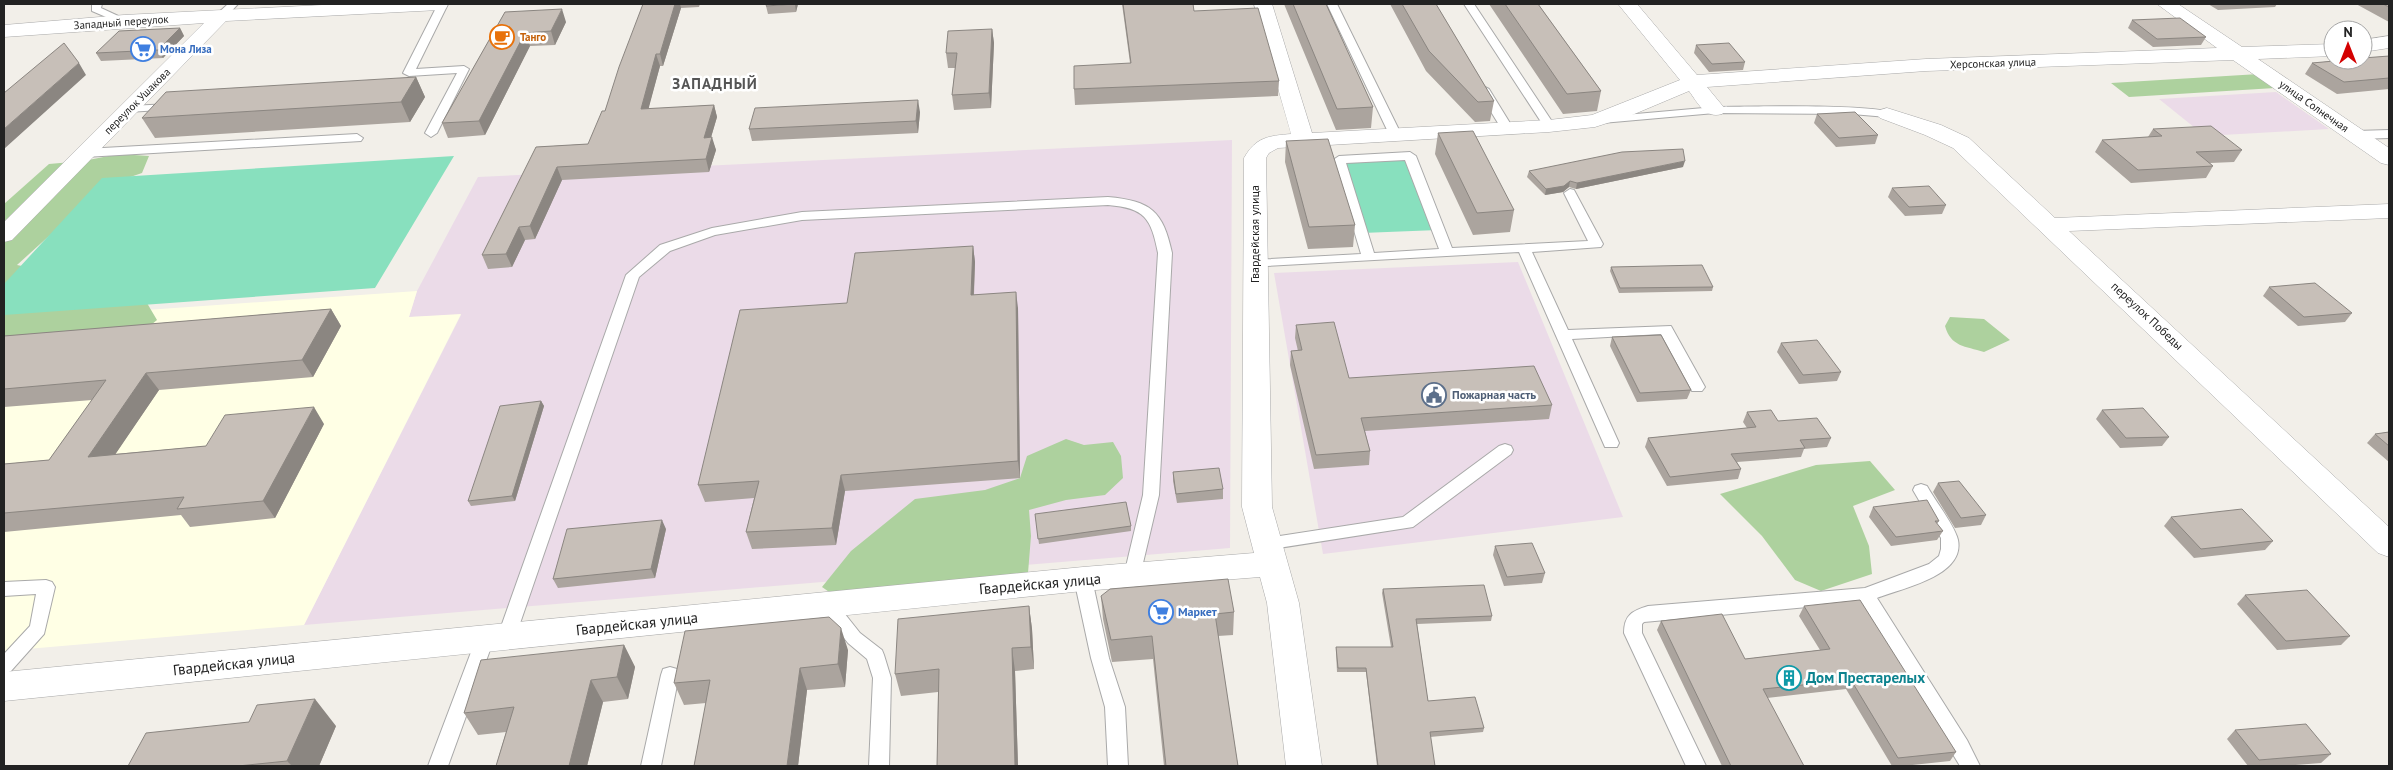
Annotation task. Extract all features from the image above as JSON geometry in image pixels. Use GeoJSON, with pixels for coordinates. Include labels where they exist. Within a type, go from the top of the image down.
{"type":"FeatureCollection","features":[{"type":"Feature","properties":{"kind":"street"},"geometry":{"type":"LineString","coordinates":[[227,10],[441,4]]}},
{"type":"Feature","properties":{"kind":"street"},"geometry":{"type":"LineString","coordinates":[[1263,4],[1303,140]]}},
{"type":"Feature","properties":{"kind":"street"},"geometry":{"type":"LineString","coordinates":[[1627,4],[1715,110]]}},
{"type":"Feature","properties":{"kind":"street","name":"улица Солнечная"},"geometry":{"type":"LineString","coordinates":[[2166,4],[2389,158]]}},
{"type":"Feature","properties":{"kind":"street","name":"Западный переулок"},"geometry":{"type":"LineString","coordinates":[[4,31],[227,10]]}},
{"type":"Feature","properties":{"kind":"street","name":"переулок Ушакова"},"geometry":{"type":"LineString","coordinates":[[4,235],[227,10]]}},
{"type":"Feature","properties":{"kind":"street"},"geometry":{"type":"LineString","coordinates":[[2373,44],[2389,42]]}},
{"type":"Feature","properties":{"kind":"street","name":"Херсонская улица"},"geometry":{"type":"LineString","coordinates":[[1549,126],[1595,121],[1693,82],[1926,65],[2323,50]]}},
{"type":"Feature","properties":{"kind":"street","name":"переулок Победы"},"geometry":{"type":"LineString","coordinates":[[1887,114],[1933,130],[1961,143],[2051,225],[2389,545]]}},
{"type":"Feature","properties":{"kind":"street","name":"Гвардейская улица"},"geometry":{"type":"LineString","coordinates":[[1304,766],[1283,603],[1268,554],[1257,507],[1254,264],[1255,158],[1260,149],[1273,142],[1549,126]]}},
{"type":"Feature","properties":{"kind":"street"},"geometry":{"type":"LineString","coordinates":[[2051,225],[2389,211]]}},
{"type":"Feature","properties":{"kind":"street","name":"Гвардейская улица"},"geometry":{"type":"LineString","coordinates":[[4,687],[1133,575],[1268,554]]}},
{"type":"Feature","properties":{"kind":"lane"},"geometry":{"type":"LineString","coordinates":[[97,4],[96,9],[124,21]]}},
{"type":"Feature","properties":{"kind":"lane"},"geometry":{"type":"LineString","coordinates":[[430,133],[464,69],[409,72],[441,4]]}},
{"type":"Feature","properties":{"kind":"lane"},"geometry":{"type":"LineString","coordinates":[[1332,4],[1395,134]]}},
{"type":"Feature","properties":{"kind":"lane"},"geometry":{"type":"LineString","coordinates":[[1470,4],[1549,126]]}},
{"type":"Feature","properties":{"kind":"lane"},"geometry":{"type":"LineString","coordinates":[[1477,78],[1507,128]]}},
{"type":"Feature","properties":{"kind":"lane"},"geometry":{"type":"LineString","coordinates":[[128,110],[183,106]]}},
{"type":"Feature","properties":{"kind":"lane"},"geometry":{"type":"LineString","coordinates":[[1595,121],[1715,110],[1852,111],[1887,114]]}},
{"type":"Feature","properties":{"kind":"lane"},"geometry":{"type":"LineString","coordinates":[[2356,135],[2389,134]]}},
{"type":"Feature","properties":{"kind":"lane"},"geometry":{"type":"LineString","coordinates":[[85,153],[357,138]]}},
{"type":"Feature","properties":{"kind":"lane"},"geometry":{"type":"LineString","coordinates":[[1369,257],[1339,160],[1410,156],[1447,252]]}},
{"type":"Feature","properties":{"kind":"lane"},"geometry":{"type":"LineString","coordinates":[[1254,264],[1596,244],[1570,193]]}},
{"type":"Feature","properties":{"kind":"lane"},"geometry":{"type":"LineString","coordinates":[[438,766],[496,638],[633,275],[665,248],[712,232],[802,216],[1108,201],[1137,204],[1150,211],[1159,227],[1165,253],[1151,495],[1133,575]]}},
{"type":"Feature","properties":{"kind":"lane"},"geometry":{"type":"LineString","coordinates":[[1524,249],[1611,443]]}},
{"type":"Feature","properties":{"kind":"lane"},"geometry":{"type":"LineString","coordinates":[[1562,335],[1666,329],[1697,387]]}},
{"type":"Feature","properties":{"kind":"lane"},"geometry":{"type":"LineString","coordinates":[[1268,554],[1407,524],[1505,450]]}},
{"type":"Feature","properties":{"kind":"lane"},"geometry":{"type":"LineString","coordinates":[[1696,766],[1633,632],[1633,622],[1638,617],[1648,613],[1866,595],[1935,569],[1946,560],[1950,549],[1949,538],[1922,490]]}},
{"type":"Feature","properties":{"kind":"lane"},"geometry":{"type":"LineString","coordinates":[[1083,579],[1100,658],[1115,707],[1118,766]]}},
{"type":"Feature","properties":{"kind":"lane"},"geometry":{"type":"LineString","coordinates":[[4,589],[46,587],[38,629],[4,666]]}},
{"type":"Feature","properties":{"kind":"lane"},"geometry":{"type":"LineString","coordinates":[[1866,595],[1960,746],[1970,766]]}},
{"type":"Feature","properties":{"kind":"lane"},"geometry":{"type":"LineString","coordinates":[[827,604],[854,638],[875,655],[882,678],[878,766]]}},
{"type":"Feature","properties":{"kind":"lane"},"geometry":{"type":"LineString","coordinates":[[651,766],[670,675]]}},
{"type":"Feature","properties":{"kind":"shaded area"},"geometry":{"type":"Polygon","coordinates":[[[2276,92],[2329,129],[2205,136],[2159,99],[2276,92]]]}},
{"type":"Feature","properties":{"kind":"shaded area"},"geometry":{"type":"Polygon","coordinates":[[[1232,140],[1230,548],[304,625],[461,315],[409,317],[417,291],[478,177],[1232,140]]]}},
{"type":"Feature","properties":{"kind":"shaded area","name":"Пожарная часть"},"geometry":{"type":"Polygon","coordinates":[[[1518,262],[1623,517],[1323,554],[1274,273],[1518,262]]]}},
{"type":"Feature","properties":{"kind":"shaded area"},"geometry":{"type":"Polygon","coordinates":[[[417,291],[409,317],[461,314],[304,625],[4,651],[4,320],[417,291]]]}},
{"type":"Feature","properties":{"kind":"green space"},"geometry":{"type":"Polygon","coordinates":[[[2259,74],[2275,88],[2129,97],[2111,83],[2259,74]]]}},
{"type":"Feature","properties":{"kind":"green space"},"geometry":{"type":"Polygon","coordinates":[[[119,154],[149,156],[142,173],[104,186],[17,265],[60,274],[144,298],[157,320],[140,334],[4,344],[4,204],[49,164],[83,161],[119,154]]]}},
{"type":"Feature","properties":{"kind":"green space"},"geometry":{"type":"Polygon","coordinates":[[[454,156],[375,288],[4,315],[4,284],[102,178],[454,156]]]}},
{"type":"Feature","properties":{"kind":"green space"},"geometry":{"type":"Polygon","coordinates":[[[1410,156],[1438,230],[1362,233],[1339,160],[1410,156]]]}},
{"type":"Feature","properties":{"kind":"green space"},"geometry":{"type":"Polygon","coordinates":[[[1950,317],[1984,319],[2010,340],[1984,352],[1965,347],[1955,342],[1948,333],[1945,326],[1950,317]]]}},
{"type":"Feature","properties":{"kind":"green space"},"geometry":{"type":"Polygon","coordinates":[[[1066,439],[1084,445],[1113,442],[1121,456],[1123,478],[1105,495],[1066,500],[1029,510],[1031,536],[1028,573],[835,596],[822,587],[851,551],[915,499],[985,490],[1020,478],[1027,456],[1066,439]]]}},
{"type":"Feature","properties":{"kind":"green space"},"geometry":{"type":"Polygon","coordinates":[[[1870,461],[1895,490],[1853,506],[1869,546],[1872,574],[1821,591],[1795,580],[1762,536],[1720,494],[1816,465],[1870,461]]]}},
{"type":"Feature","properties":{"kind":"building"},"geometry":{"type":"Polygon","coordinates":[[[643,4],[675,4],[660,54],[656,54],[641,109],[714,105],[704,138],[712,137],[706,159],[557,167],[530,226],[519,227],[506,254],[482,255],[536,147],[588,144],[602,111],[605,111],[619,67],[643,4]]]}},
{"type":"Feature","properties":{"kind":"building"},"geometry":{"type":"Polygon","coordinates":[[[767,4],[795,4],[766,6],[767,4]]]}},
{"type":"Feature","properties":{"kind":"building"},"geometry":{"type":"Polygon","coordinates":[[[1123,4],[1193,4],[1194,11],[1258,8],[1279,81],[1074,89],[1074,66],[1131,63],[1123,4]]]}},
{"type":"Feature","properties":{"kind":"building"},"geometry":{"type":"Polygon","coordinates":[[[1293,4],[1326,4],[1373,107],[1337,109],[1293,4]]]}},
{"type":"Feature","properties":{"kind":"building"},"geometry":{"type":"Polygon","coordinates":[[[1402,4],[1436,4],[1494,101],[1478,102],[1429,51],[1402,4]]]}},
{"type":"Feature","properties":{"kind":"building"},"geometry":{"type":"Polygon","coordinates":[[[1505,4],[1538,4],[1601,91],[1567,94],[1505,4]]]}},
{"type":"Feature","properties":{"kind":"building"},"geometry":{"type":"Polygon","coordinates":[[[562,9],[551,31],[525,33],[479,121],[442,123],[505,12],[562,9]]]}},
{"type":"Feature","properties":{"kind":"building"},"geometry":{"type":"Polygon","coordinates":[[[2180,18],[2206,37],[2157,39],[2132,20],[2180,18]]]}},
{"type":"Feature","properties":{"kind":"building"},"geometry":{"type":"Polygon","coordinates":[[[180,28],[158,50],[96,53],[119,31],[180,28]]]}},
{"type":"Feature","properties":{"kind":"building"},"geometry":{"type":"Polygon","coordinates":[[[992,29],[989,93],[952,95],[957,53],[946,53],[948,31],[992,29]]]}},
{"type":"Feature","properties":{"kind":"building"},"geometry":{"type":"Polygon","coordinates":[[[64,43],[79,63],[4,129],[4,93],[64,43]]]}},
{"type":"Feature","properties":{"kind":"building"},"geometry":{"type":"Polygon","coordinates":[[[1729,43],[1745,62],[1712,64],[1696,45],[1729,43]]]}},
{"type":"Feature","properties":{"kind":"building"},"geometry":{"type":"Polygon","coordinates":[[[2389,56],[2389,78],[2344,82],[2324,70],[2373,70],[2373,57],[2389,56]]]}},
{"type":"Feature","properties":{"kind":"building"},"geometry":{"type":"Polygon","coordinates":[[[2323,62],[2323,70],[2312,63],[2323,62]]]}},
{"type":"Feature","properties":{"kind":"building"},"geometry":{"type":"Polygon","coordinates":[[[416,77],[401,102],[142,118],[166,92],[416,77]]]}},
{"type":"Feature","properties":{"kind":"building"},"geometry":{"type":"Polygon","coordinates":[[[918,100],[916,121],[749,129],[755,108],[918,100]]]}},
{"type":"Feature","properties":{"kind":"building"},"geometry":{"type":"Polygon","coordinates":[[[1855,112],[1878,135],[1839,138],[1817,114],[1855,112]]]}},
{"type":"Feature","properties":{"kind":"building"},"geometry":{"type":"Polygon","coordinates":[[[2211,126],[2242,150],[2196,152],[2213,166],[2138,170],[2102,140],[2162,136],[2153,129],[2211,126]]]}},
{"type":"Feature","properties":{"kind":"building"},"geometry":{"type":"Polygon","coordinates":[[[1473,131],[1514,210],[1477,213],[1438,133],[1473,131]]]}},
{"type":"Feature","properties":{"kind":"building"},"geometry":{"type":"Polygon","coordinates":[[[1328,139],[1355,225],[1309,227],[1286,141],[1328,139]]]}},
{"type":"Feature","properties":{"kind":"building"},"geometry":{"type":"Polygon","coordinates":[[[1683,149],[1685,161],[1577,183],[1570,181],[1564,186],[1546,189],[1529,171],[1622,152],[1683,149]]]}},
{"type":"Feature","properties":{"kind":"building"},"geometry":{"type":"Polygon","coordinates":[[[1929,186],[1946,205],[1909,207],[1892,188],[1929,186]]]}},
{"type":"Feature","properties":{"kind":"building"},"geometry":{"type":"Polygon","coordinates":[[[973,246],[971,295],[1016,292],[1018,461],[841,475],[832,528],[746,532],[759,481],[698,485],[740,310],[847,303],[855,253],[973,246]]]}},
{"type":"Feature","properties":{"kind":"building"},"geometry":{"type":"Polygon","coordinates":[[[1702,265],[1713,287],[1620,288],[1611,267],[1702,265]]]}},
{"type":"Feature","properties":{"kind":"building"},"geometry":{"type":"Polygon","coordinates":[[[2315,283],[2352,313],[2304,317],[2269,287],[2315,283]]]}},
{"type":"Feature","properties":{"kind":"building"},"geometry":{"type":"Polygon","coordinates":[[[331,309],[302,360],[146,373],[88,457],[206,446],[225,415],[314,407],[263,501],[177,509],[184,497],[4,513],[4,464],[49,460],[106,380],[4,389],[4,336],[331,309]]]}},
{"type":"Feature","properties":{"kind":"building"},"geometry":{"type":"Polygon","coordinates":[[[1334,322],[1349,378],[1534,366],[1552,405],[1361,418],[1370,451],[1316,455],[1291,351],[1302,350],[1296,325],[1334,322]]]}},
{"type":"Feature","properties":{"kind":"building"},"geometry":{"type":"Polygon","coordinates":[[[1661,335],[1691,390],[1640,393],[1612,337],[1661,335]]]}},
{"type":"Feature","properties":{"kind":"building"},"geometry":{"type":"Polygon","coordinates":[[[1817,340],[1841,372],[1803,375],[1781,343],[1817,340]]]}},
{"type":"Feature","properties":{"kind":"building"},"geometry":{"type":"Polygon","coordinates":[[[541,401],[512,496],[468,501],[500,406],[541,401]]]}},
{"type":"Feature","properties":{"kind":"building"},"geometry":{"type":"Polygon","coordinates":[[[2143,408],[2169,437],[2126,438],[2102,410],[2143,408]]]}},
{"type":"Feature","properties":{"kind":"building"},"geometry":{"type":"Polygon","coordinates":[[[1771,410],[1778,421],[1817,418],[1831,438],[1800,440],[1805,448],[1731,454],[1741,469],[1670,477],[1648,438],[1756,427],[1747,412],[1771,410]]]}},
{"type":"Feature","properties":{"kind":"building"},"geometry":{"type":"Polygon","coordinates":[[[2389,432],[2389,446],[2375,434],[2389,432]]]}},
{"type":"Feature","properties":{"kind":"building"},"geometry":{"type":"Polygon","coordinates":[[[1219,468],[1223,489],[1176,494],[1173,472],[1219,468]]]}},
{"type":"Feature","properties":{"kind":"building"},"geometry":{"type":"Polygon","coordinates":[[[1959,481],[1986,515],[1961,518],[1938,483],[1959,481]]]}},
{"type":"Feature","properties":{"kind":"building"},"geometry":{"type":"Polygon","coordinates":[[[1927,500],[1939,521],[1935,521],[1943,531],[1896,537],[1873,507],[1927,500]]]}},
{"type":"Feature","properties":{"kind":"building"},"geometry":{"type":"Polygon","coordinates":[[[1126,502],[1131,526],[1038,539],[1035,514],[1126,502]]]}},
{"type":"Feature","properties":{"kind":"building"},"geometry":{"type":"Polygon","coordinates":[[[2242,509],[2273,541],[2201,549],[2171,517],[2242,509]]]}},
{"type":"Feature","properties":{"kind":"building"},"geometry":{"type":"Polygon","coordinates":[[[662,520],[651,569],[553,579],[567,529],[662,520]]]}},
{"type":"Feature","properties":{"kind":"building"},"geometry":{"type":"Polygon","coordinates":[[[1532,543],[1545,573],[1507,577],[1495,546],[1532,543]]]}},
{"type":"Feature","properties":{"kind":"building"},"geometry":{"type":"Polygon","coordinates":[[[1228,579],[1234,612],[1215,614],[1238,766],[1166,766],[1152,636],[1111,640],[1101,596],[1110,589],[1228,579]]]}},
{"type":"Feature","properties":{"kind":"building"},"geometry":{"type":"Polygon","coordinates":[[[1484,585],[1492,616],[1416,619],[1428,701],[1475,697],[1484,728],[1430,732],[1435,766],[1378,766],[1366,668],[1338,668],[1336,647],[1393,647],[1383,589],[1484,585]]]}},
{"type":"Feature","properties":{"kind":"building"},"geometry":{"type":"Polygon","coordinates":[[[2307,590],[2350,636],[2286,641],[2245,595],[2307,590]]]}},
{"type":"Feature","properties":{"kind":"building","name":"Дом Престарелых"},"geometry":{"type":"Polygon","coordinates":[[[1860,600],[1956,752],[1898,758],[1851,680],[1763,689],[1804,766],[1731,766],[1661,621],[1722,614],[1745,659],[1830,649],[1804,606],[1860,600]]]}},
{"type":"Feature","properties":{"kind":"building"},"geometry":{"type":"Polygon","coordinates":[[[1029,606],[1031,647],[1012,648],[1015,766],[937,766],[939,669],[895,674],[898,619],[1029,606]]]}},
{"type":"Feature","properties":{"kind":"building"},"geometry":{"type":"Polygon","coordinates":[[[829,617],[841,628],[838,664],[800,668],[787,766],[694,766],[710,680],[674,683],[685,631],[829,617]]]}},
{"type":"Feature","properties":{"kind":"building"},"geometry":{"type":"Polygon","coordinates":[[[624,645],[617,677],[591,680],[569,766],[496,766],[514,707],[464,713],[481,660],[624,645]]]}},
{"type":"Feature","properties":{"kind":"building"},"geometry":{"type":"Polygon","coordinates":[[[315,699],[287,761],[238,766],[128,766],[146,733],[249,722],[257,705],[315,699]]]}},
{"type":"Feature","properties":{"kind":"building"},"geometry":{"type":"Polygon","coordinates":[[[2306,724],[2331,754],[2259,760],[2235,730],[2306,724]]]}},
{"type":"Feature","properties":{"kind":"place","name":"Танго"},"geometry":{"type":"Point","coordinates":[502,37]}},
{"type":"Feature","properties":{"kind":"place","name":"Мона Лиза"},"geometry":{"type":"Point","coordinates":[143,49]}},
{"type":"Feature","properties":{"kind":"place","name":"Пожарная часть"},"geometry":{"type":"Point","coordinates":[1434,395]}},
{"type":"Feature","properties":{"kind":"place","name":"Маркет"},"geometry":{"type":"Point","coordinates":[1161,612]}},
{"type":"Feature","properties":{"kind":"place","name":"Дом Престарелых"},"geometry":{"type":"Point","coordinates":[1789,678]}},
{"type":"Feature","properties":{"kind":"district","name":"ЗАПАДНЫЙ"},"geometry":{"type":"Point","coordinates":[715,84]}}]}
